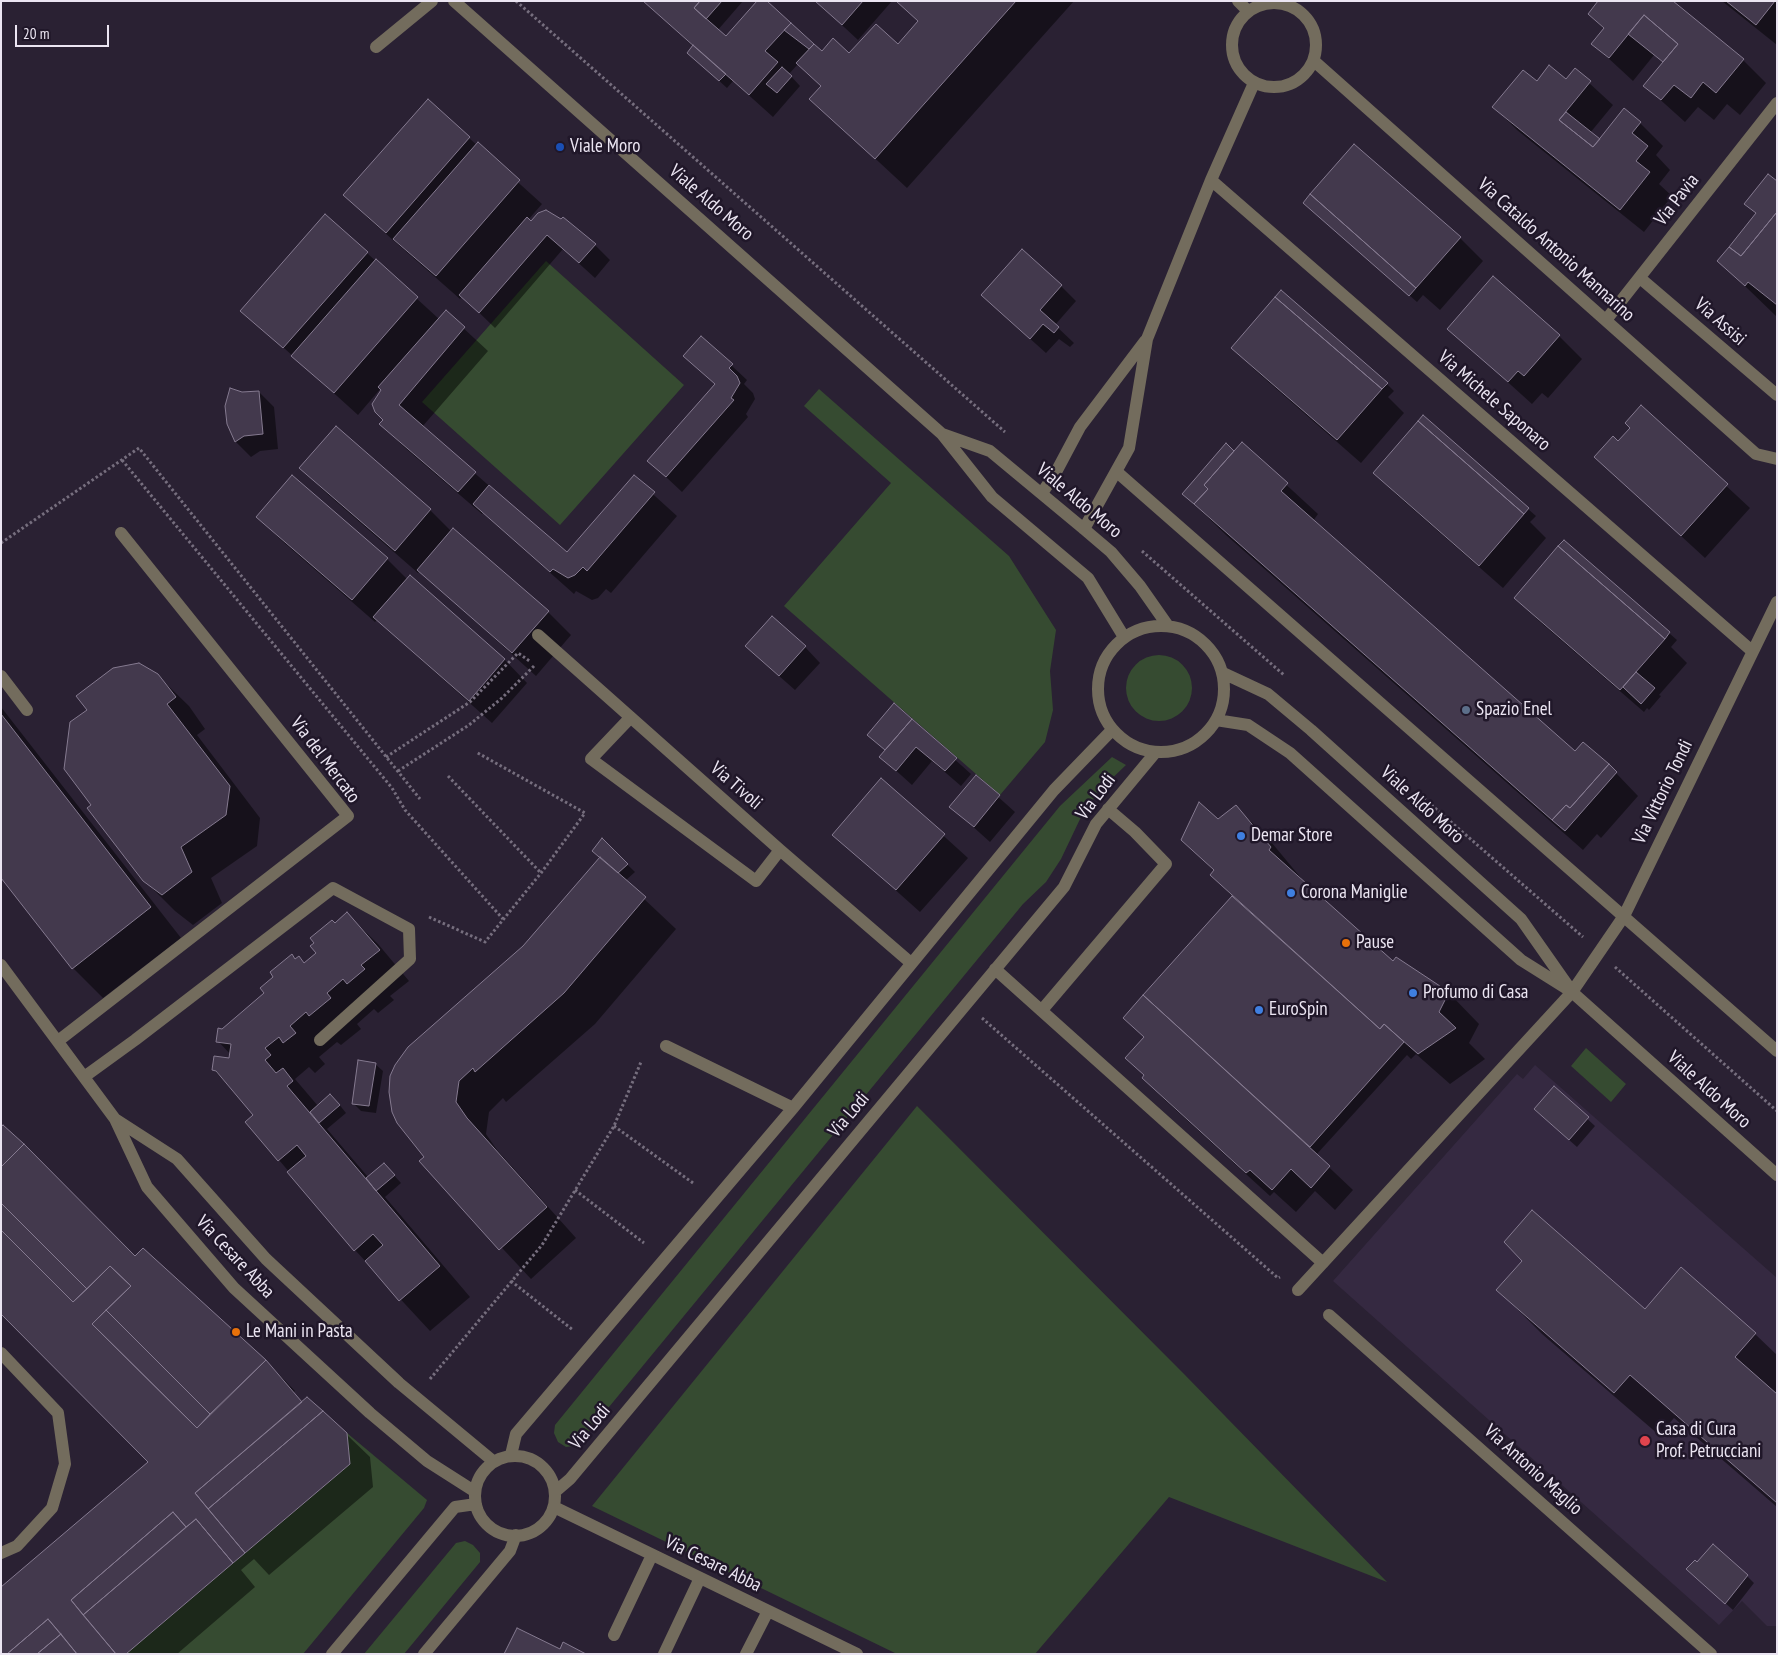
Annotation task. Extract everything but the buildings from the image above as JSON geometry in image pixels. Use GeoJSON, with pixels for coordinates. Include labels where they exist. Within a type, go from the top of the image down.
{"type":"FeatureCollection","features":[{"type":"Feature","properties":{"kind":"street"},"geometry":{"type":"LineString","coordinates":[[376,47],[432,1]]}},
{"type":"Feature","properties":{"kind":"street","name":"Viale Aldo Moro"},"geometry":{"type":"LineString","coordinates":[[454,1],[942,434],[992,498],[1088,578],[1124,637]]}},
{"type":"Feature","properties":{"kind":"street"},"geometry":{"type":"LineString","coordinates":[[1238,1],[1248,11]]}},
{"type":"Feature","properties":{"kind":"street"},"geometry":{"type":"LineString","coordinates":[[1262,4],[1293,4],[1305,16],[1313,29],[1317,45],[1314,61],[1304,76],[1289,85],[1271,88],[1254,83],[1240,72],[1232,57],[1231,40],[1237,23],[1248,11],[1262,4]]}},
{"type":"Feature","properties":{"kind":"street","name":"Via Cataldo Antonio Mannarino"},"geometry":{"type":"LineString","coordinates":[[1314,61],[1756,454],[1777,459]]}},
{"type":"Feature","properties":{"kind":"street"},"geometry":{"type":"LineString","coordinates":[[1084,529],[1129,448],[1147,339],[1211,180],[1254,83]]}},
{"type":"Feature","properties":{"kind":"street","name":"Via Pavia"},"geometry":{"type":"LineString","coordinates":[[1606,320],[1777,103]]}},
{"type":"Feature","properties":{"kind":"street","name":"Via Michele Saponaro"},"geometry":{"type":"LineString","coordinates":[[1211,180],[1752,651]]}},
{"type":"Feature","properties":{"kind":"street","name":"Via Assisi"},"geometry":{"type":"LineString","coordinates":[[1640,278],[1777,395]]}},
{"type":"Feature","properties":{"kind":"street"},"geometry":{"type":"LineString","coordinates":[[1042,493],[1055,474],[1080,427],[1147,339]]}},
{"type":"Feature","properties":{"kind":"street","name":"Viale Aldo Moro"},"geometry":{"type":"LineString","coordinates":[[942,434],[990,451],[1042,493],[1110,552],[1134,579],[1168,626]]}},
{"type":"Feature","properties":{"kind":"street"},"geometry":{"type":"LineString","coordinates":[[1117,472],[1777,1051]]}},
{"type":"Feature","properties":{"kind":"street","name":"Via del Mercato"},"geometry":{"type":"LineString","coordinates":[[58,1041],[348,816],[122,534]]}},
{"type":"Feature","properties":{"kind":"street","name":"Via Vittorio Tondi"},"geometry":{"type":"LineString","coordinates":[[1572,992],[1624,916],[1777,602]]}},
{"type":"Feature","properties":{"kind":"street"},"geometry":{"type":"LineString","coordinates":[[1168,626],[1192,634],[1211,650],[1222,673],[1224,698],[1216,720],[1201,739],[1180,750],[1155,753],[1132,746],[1112,730],[1097,698],[1102,664],[1124,637],[1145,627],[1168,626]]}},
{"type":"Feature","properties":{"kind":"street","name":"Via Tivoli"},"geometry":{"type":"LineString","coordinates":[[538,635],[780,850],[912,963]]}},
{"type":"Feature","properties":{"kind":"street","name":"Viale Aldo Moro"},"geometry":{"type":"LineString","coordinates":[[1222,673],[1268,694],[1290,712],[1521,919],[1572,992]]}},
{"type":"Feature","properties":{"kind":"street"},"geometry":{"type":"LineString","coordinates":[[1,676],[27,710]]}},
{"type":"Feature","properties":{"kind":"street"},"geometry":{"type":"LineString","coordinates":[[630,718],[591,759],[756,881],[780,850]]}},
{"type":"Feature","properties":{"kind":"street","name":"Viale Aldo Moro"},"geometry":{"type":"LineString","coordinates":[[1216,720],[1248,725],[1290,753],[1521,960],[1572,992],[1777,1175]]}},
{"type":"Feature","properties":{"kind":"street","name":"Via Lodi"},"geometry":{"type":"LineString","coordinates":[[511,1455],[516,1434],[793,1108],[1054,790],[1112,730]]}},
{"type":"Feature","properties":{"kind":"street","name":"Via Lodi"},"geometry":{"type":"LineString","coordinates":[[556,1491],[570,1479],[1064,887],[1096,824],[1155,753]]}},
{"type":"Feature","properties":{"kind":"street"},"geometry":{"type":"LineString","coordinates":[[1042,1010],[1166,864],[1136,832],[1108,809]]}},
{"type":"Feature","properties":{"kind":"street"},"geometry":{"type":"LineString","coordinates":[[84,1077],[333,888],[409,929],[410,959],[320,1040]]}},
{"type":"Feature","properties":{"kind":"street","name":"Via Cesare Abba"},"geometry":{"type":"LineString","coordinates":[[1,965],[115,1119],[147,1187],[234,1288],[370,1414],[427,1461],[474,1491]]}},
{"type":"Feature","properties":{"kind":"street"},"geometry":{"type":"LineString","coordinates":[[995,968],[1323,1263]]}},
{"type":"Feature","properties":{"kind":"street"},"geometry":{"type":"LineString","coordinates":[[1298,1290],[1572,992]]}},
{"type":"Feature","properties":{"kind":"street"},"geometry":{"type":"LineString","coordinates":[[666,1046],[793,1108]]}},
{"type":"Feature","properties":{"kind":"street","name":"Via Cesare Abba"},"geometry":{"type":"LineString","coordinates":[[115,1119],[177,1160],[266,1258],[399,1382],[494,1461]]}},
{"type":"Feature","properties":{"kind":"street","name":"Via Antonio Maglio"},"geometry":{"type":"LineString","coordinates":[[1330,1314],[1711,1654]]}},
{"type":"Feature","properties":{"kind":"street"},"geometry":{"type":"LineString","coordinates":[[1,1353],[58,1413],[65,1464],[52,1508],[17,1546],[1,1553]]}},
{"type":"Feature","properties":{"kind":"street"},"geometry":{"type":"LineString","coordinates":[[511,1455],[525,1456],[540,1463],[550,1476],[556,1491],[554,1507],[544,1524],[529,1534],[508,1536],[490,1528],[477,1511],[474,1491],[482,1472],[494,1461],[511,1455]]}},
{"type":"Feature","properties":{"kind":"street"},"geometry":{"type":"LineString","coordinates":[[332,1654],[455,1507],[476,1504]]}},
{"type":"Feature","properties":{"kind":"street","name":"Via Cesare Abba"},"geometry":{"type":"LineString","coordinates":[[554,1507],[857,1654]]}},
{"type":"Feature","properties":{"kind":"street"},"geometry":{"type":"LineString","coordinates":[[424,1654],[510,1551],[516,1535]]}},
{"type":"Feature","properties":{"kind":"street"},"geometry":{"type":"LineString","coordinates":[[614,1635],[652,1555]]}},
{"type":"Feature","properties":{"kind":"street"},"geometry":{"type":"LineString","coordinates":[[664,1654],[700,1578]]}},
{"type":"Feature","properties":{"kind":"street"},"geometry":{"type":"LineString","coordinates":[[746,1654],[768,1611]]}},
{"type":"Feature","properties":{"kind":"path"},"geometry":{"type":"LineString","coordinates":[[1,543],[139,448],[420,799]]}},
{"type":"Feature","properties":{"kind":"path"},"geometry":{"type":"LineString","coordinates":[[122,460],[392,788],[405,810],[504,919]]}},
{"type":"Feature","properties":{"kind":"path"},"geometry":{"type":"LineString","coordinates":[[386,757],[470,702],[518,653],[535,664],[540,670]]}},
{"type":"Feature","properties":{"kind":"path"},"geometry":{"type":"LineString","coordinates":[[398,771],[469,724],[502,698],[535,664]]}},
{"type":"Feature","properties":{"kind":"path"},"geometry":{"type":"LineString","coordinates":[[424,915],[485,942],[541,873],[585,813],[476,752]]}},
{"type":"Feature","properties":{"kind":"path"},"geometry":{"type":"LineString","coordinates":[[448,776],[541,873]]}},
{"type":"Feature","properties":{"kind":"path"},"geometry":{"type":"LineString","coordinates":[[982,1018],[1278,1278],[1306,1248]]}},
{"type":"Feature","properties":{"kind":"path"},"geometry":{"type":"LineString","coordinates":[[430,1379],[542,1245],[614,1126],[641,1062]]}},
{"type":"Feature","properties":{"kind":"path"},"geometry":{"type":"LineString","coordinates":[[614,1126],[693,1183]]}},
{"type":"Feature","properties":{"kind":"path"},"geometry":{"type":"LineString","coordinates":[[575,1190],[644,1242]]}},
{"type":"Feature","properties":{"kind":"path"},"geometry":{"type":"LineString","coordinates":[[511,1281],[573,1330]]}},
{"type":"Feature","properties":{"kind":"shaded area","name":"Casa di Cura Prof. Petrucciani"},"geometry":{"type":"Polygon","coordinates":[[[1535,1065],[1777,1278],[1777,1626],[1767,1626],[1742,1601],[1719,1625],[1333,1281],[1517,1074],[1523,1079],[1535,1065]]]}},
{"type":"Feature","properties":{"kind":"green space"},"geometry":{"type":"Polygon","coordinates":[[[546,261],[684,385],[560,525],[422,402],[546,261]]]}},
{"type":"Feature","properties":{"kind":"green space"},"geometry":{"type":"Polygon","coordinates":[[[819,389],[1009,556],[1056,630],[1050,671],[1053,710],[1045,742],[1000,795],[784,606],[891,483],[804,406],[819,389]]]}},
{"type":"Feature","properties":{"kind":"green space"},"geometry":{"type":"Polygon","coordinates":[[[1152,655],[1166,655],[1178,660],[1187,669],[1192,681],[1190,701],[1183,712],[1166,721],[1152,721],[1140,716],[1131,707],[1126,695],[1126,681],[1131,669],[1140,660],[1152,655]]]}},
{"type":"Feature","properties":{"kind":"green space"},"geometry":{"type":"Polygon","coordinates":[[[1112,757],[1126,765],[1100,790],[1081,817],[1061,859],[1046,882],[1023,904],[581,1441],[574,1446],[566,1447],[558,1442],[554,1433],[555,1425],[1060,806],[1112,757]]]}},
{"type":"Feature","properties":{"kind":"green space"},"geometry":{"type":"Polygon","coordinates":[[[1586,1048],[1626,1084],[1611,1102],[1571,1066],[1586,1048]]]}},
{"type":"Feature","properties":{"kind":"green space"},"geometry":{"type":"Polygon","coordinates":[[[917,1106],[1185,1375],[1387,1582],[1169,1497],[1035,1654],[897,1654],[592,1506],[917,1106]]]}},
{"type":"Feature","properties":{"kind":"green space"},"geometry":{"type":"Polygon","coordinates":[[[347,1433],[427,1500],[424,1508],[303,1654],[126,1654],[350,1464],[347,1433]]]}},
{"type":"Feature","properties":{"kind":"green space"},"geometry":{"type":"Polygon","coordinates":[[[465,1541],[473,1545],[480,1553],[480,1562],[404,1654],[364,1654],[456,1543],[465,1541]]]}},
{"type":"Feature","properties":{"kind":"place","name":"Viale Moro"},"geometry":{"type":"Point","coordinates":[560,147]}},
{"type":"Feature","properties":{"kind":"place","name":"Spazio Enel"},"geometry":{"type":"Point","coordinates":[1466,710]}},
{"type":"Feature","properties":{"kind":"place","name":"Demar Store"},"geometry":{"type":"Point","coordinates":[1241,836]}},
{"type":"Feature","properties":{"kind":"place","name":"Corona Maniglie"},"geometry":{"type":"Point","coordinates":[1291,893]}},
{"type":"Feature","properties":{"kind":"place","name":"Pause"},"geometry":{"type":"Point","coordinates":[1346,943]}},
{"type":"Feature","properties":{"kind":"place","name":"Profumo di Casa"},"geometry":{"type":"Point","coordinates":[1413,993]}},
{"type":"Feature","properties":{"kind":"place","name":"EuroSpin"},"geometry":{"type":"Point","coordinates":[1259,1010]}},
{"type":"Feature","properties":{"kind":"place","name":"Le Mani in Pasta"},"geometry":{"type":"Point","coordinates":[236,1332]}},
{"type":"Feature","properties":{"kind":"place","name":"Casa di Cura Prof. Petrucciani"},"geometry":{"type":"Point","coordinates":[1645,1441]}}]}
